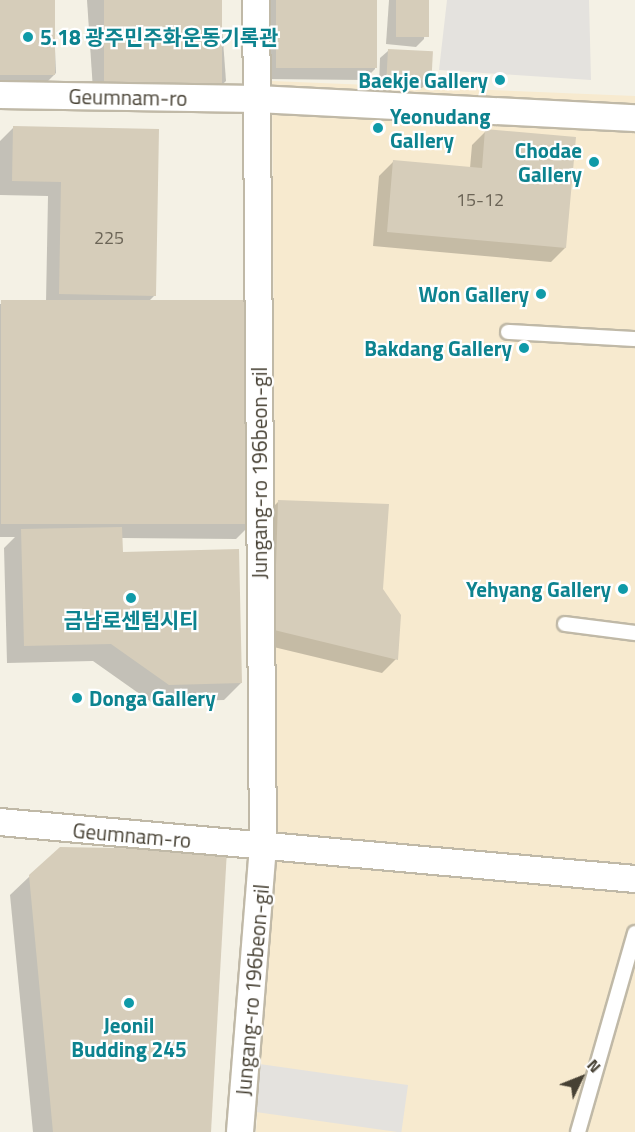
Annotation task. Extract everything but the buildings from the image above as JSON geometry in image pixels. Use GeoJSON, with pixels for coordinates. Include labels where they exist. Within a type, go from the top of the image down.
{"type":"FeatureCollection","features":[{"type":"Feature","properties":{"kind":"street","name":"Jungang-ro 196beon-gil"},"geometry":{"type":"LineString","coordinates":[[240,1132],[263,847],[256,0]]}},
{"type":"Feature","properties":{"kind":"street","name":"Geumnam-ro"},"geometry":{"type":"LineString","coordinates":[[0,95],[257,99]]}},
{"type":"Feature","properties":{"kind":"street"},"geometry":{"type":"LineString","coordinates":[[257,99],[635,118]]}},
{"type":"Feature","properties":{"kind":"street","name":"Geumnam-ro"},"geometry":{"type":"LineString","coordinates":[[0,822],[263,847]]}},
{"type":"Feature","properties":{"kind":"street"},"geometry":{"type":"LineString","coordinates":[[263,847],[635,879]]}},
{"type":"Feature","properties":{"kind":"lane"},"geometry":{"type":"LineString","coordinates":[[508,332],[635,339]]}},
{"type":"Feature","properties":{"kind":"lane"},"geometry":{"type":"LineString","coordinates":[[565,624],[635,633]]}},
{"type":"Feature","properties":{"kind":"lane"},"geometry":{"type":"LineString","coordinates":[[578,1132],[635,933]]}},
{"type":"Feature","properties":{"kind":"shaded area"},"geometry":{"type":"Polygon","coordinates":[[[447,0],[589,0],[591,80],[439,70],[447,0]]]}},
{"type":"Feature","properties":{"kind":"shaded area"},"geometry":{"type":"Polygon","coordinates":[[[272,81],[635,96],[635,1132],[256,1132],[277,817],[272,81]]]}},
{"type":"Feature","properties":{"kind":"shaded area"},"geometry":{"type":"Polygon","coordinates":[[[259,1064],[408,1085],[401,1132],[253,1112],[259,1064]]]}},
{"type":"Feature","properties":{"kind":"place","name":"5.18 광주민주화운동기록관"},"geometry":{"type":"Point","coordinates":[28,37]}},
{"type":"Feature","properties":{"kind":"place","name":"Baekje Gallery"},"geometry":{"type":"Point","coordinates":[500,80]}},
{"type":"Feature","properties":{"kind":"place","name":"Yeonudang Gallery"},"geometry":{"type":"Point","coordinates":[378,128]}},
{"type":"Feature","properties":{"kind":"place","name":"Chodae Gallery"},"geometry":{"type":"Point","coordinates":[594,162]}},
{"type":"Feature","properties":{"kind":"place","name":"Won Gallery"},"geometry":{"type":"Point","coordinates":[541,294]}},
{"type":"Feature","properties":{"kind":"place","name":"Bakdang Gallery"},"geometry":{"type":"Point","coordinates":[524,348]}},
{"type":"Feature","properties":{"kind":"place","name":"Yehyang Gallery"},"geometry":{"type":"Point","coordinates":[623,589]}},
{"type":"Feature","properties":{"kind":"place","name":"금남로센텀시티"},"geometry":{"type":"Point","coordinates":[131,598]}},
{"type":"Feature","properties":{"kind":"place","name":"Donga Gallery"},"geometry":{"type":"Point","coordinates":[77,698]}},
{"type":"Feature","properties":{"kind":"place","name":"Jeonil Budding 245"},"geometry":{"type":"Point","coordinates":[129,1003]}}]}
